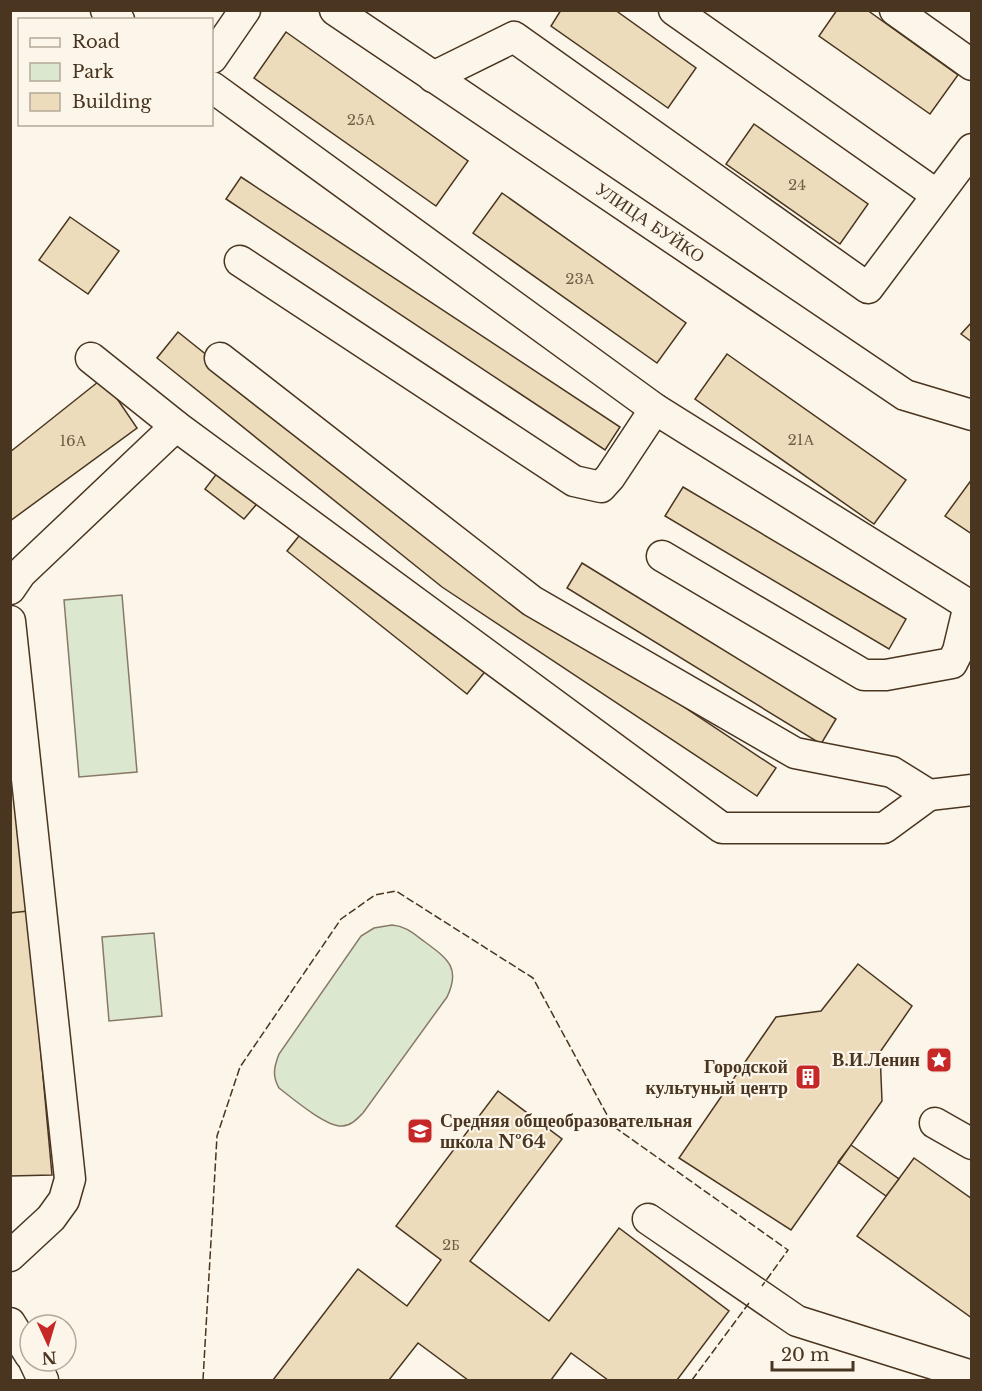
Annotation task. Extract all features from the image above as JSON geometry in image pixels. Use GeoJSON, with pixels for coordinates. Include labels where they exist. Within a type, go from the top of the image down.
{"type":"FeatureCollection","features":[{"type":"Feature","properties":{"kind":"street"},"geometry":{"type":"LineString","coordinates":[[213,57],[245,10]]}},
{"type":"Feature","properties":{"kind":"street","name":"УЛИЦА БУЙКО"},"geometry":{"type":"LineString","coordinates":[[335,10],[905,395],[972,415]]}},
{"type":"Feature","properties":{"kind":"street"},"geometry":{"type":"LineString","coordinates":[[674,10],[937,195]]}},
{"type":"Feature","properties":{"kind":"street"},"geometry":{"type":"LineString","coordinates":[[895,10],[972,64]]}},
{"type":"Feature","properties":{"kind":"street"},"geometry":{"type":"LineString","coordinates":[[433,77],[514,37],[868,288],[972,148]]}},
{"type":"Feature","properties":{"kind":"street"},"geometry":{"type":"LineString","coordinates":[[213,88],[655,409],[971,608],[952,663],[886,675],[864,675],[662,556]]}},
{"type":"Feature","properties":{"kind":"street"},"geometry":{"type":"LineString","coordinates":[[240,261],[574,482],[601,487],[655,409]]}},
{"type":"Feature","properties":{"kind":"street"},"geometry":{"type":"LineString","coordinates":[[91,358],[176,426],[722,828],[884,828],[929,795],[972,790]]}},
{"type":"Feature","properties":{"kind":"street"},"geometry":{"type":"LineString","coordinates":[[220,358],[532,601],[795,753],[892,772],[929,795]]}},
{"type":"Feature","properties":{"kind":"street"},"geometry":{"type":"LineString","coordinates":[[10,589],[21,573],[176,426]]}},
{"type":"Feature","properties":{"kind":"street"},"geometry":{"type":"LineString","coordinates":[[10,621],[70,1179],[64,1200],[51,1218],[10,1256]]}},
{"type":"Feature","properties":{"kind":"street"},"geometry":{"type":"LineString","coordinates":[[935,1123],[972,1144]]}},
{"type":"Feature","properties":{"kind":"street"},"geometry":{"type":"LineString","coordinates":[[648,1219],[797,1321],[972,1376]]}},
{"type":"Feature","properties":{"kind":"street"},"geometry":{"type":"LineString","coordinates":[[10,1323],[18,1336]]}},
{"type":"Feature","properties":{"kind":"green space"},"geometry":{"type":"Polygon","coordinates":[[[122,595],[137,772],[79,777],[64,600],[122,595]]]}},
{"type":"Feature","properties":{"kind":"green space"},"geometry":{"type":"Polygon","coordinates":[[[392,925],[410,931],[446,959],[452,971],[451,987],[447,997],[363,1113],[348,1125],[335,1125],[309,1111],[279,1088],[274,1071],[276,1063],[279,1054],[361,936],[374,928],[392,925]]]}},
{"type":"Feature","properties":{"kind":"green space"},"geometry":{"type":"Polygon","coordinates":[[[154,933],[162,1016],[109,1021],[102,937],[154,933]]]}},
{"type":"Feature","properties":{"kind":"building"},"geometry":{"type":"Polygon","coordinates":[[[561,10],[615,10],[696,68],[668,108],[551,26],[561,10]]]}},
{"type":"Feature","properties":{"kind":"building"},"geometry":{"type":"Polygon","coordinates":[[[837,10],[867,10],[958,75],[930,114],[819,36],[837,10]]]}},
{"type":"Feature","properties":{"kind":"building"},"geometry":{"type":"Polygon","coordinates":[[[286,32],[468,161],[436,206],[254,78],[286,32]]]}},
{"type":"Feature","properties":{"kind":"building"},"geometry":{"type":"Polygon","coordinates":[[[754,124],[868,204],[840,244],[726,164],[754,124]]]}},
{"type":"Feature","properties":{"kind":"building"},"geometry":{"type":"Polygon","coordinates":[[[241,177],[620,427],[605,450],[226,199],[241,177]]]}},
{"type":"Feature","properties":{"kind":"building"},"geometry":{"type":"Polygon","coordinates":[[[502,193],[686,323],[657,363],[473,233],[502,193]]]}},
{"type":"Feature","properties":{"kind":"building"},"geometry":{"type":"Polygon","coordinates":[[[70,217],[119,251],[88,294],[39,260],[70,217]]]}},
{"type":"Feature","properties":{"kind":"building"},"geometry":{"type":"Polygon","coordinates":[[[972,322],[972,342],[961,334],[972,322]]]}},
{"type":"Feature","properties":{"kind":"building"},"geometry":{"type":"Polygon","coordinates":[[[178,332],[461,559],[776,768],[757,796],[442,587],[157,358],[178,332]]]}},
{"type":"Feature","properties":{"kind":"building"},"geometry":{"type":"Polygon","coordinates":[[[727,354],[906,480],[874,524],[695,399],[727,354]]]}},
{"type":"Feature","properties":{"kind":"building"},"geometry":{"type":"Polygon","coordinates":[[[103,378],[137,428],[10,521],[10,452],[103,378]]]}},
{"type":"Feature","properties":{"kind":"building"},"geometry":{"type":"Polygon","coordinates":[[[221,468],[261,499],[244,519],[205,489],[221,468]]]}},
{"type":"Feature","properties":{"kind":"building"},"geometry":{"type":"Polygon","coordinates":[[[972,479],[972,534],[945,516],[972,479]]]}},
{"type":"Feature","properties":{"kind":"building"},"geometry":{"type":"Polygon","coordinates":[[[683,487],[906,619],[889,649],[665,516],[683,487]]]}},
{"type":"Feature","properties":{"kind":"building"},"geometry":{"type":"Polygon","coordinates":[[[307,526],[487,669],[467,694],[287,551],[307,526]]]}},
{"type":"Feature","properties":{"kind":"building"},"geometry":{"type":"Polygon","coordinates":[[[582,563],[836,719],[821,744],[567,588],[582,563]]]}},
{"type":"Feature","properties":{"kind":"building"},"geometry":{"type":"Polygon","coordinates":[[[10,726],[28,911],[10,913],[10,726]]]}},
{"type":"Feature","properties":{"kind":"building"},"geometry":{"type":"Polygon","coordinates":[[[28,911],[52,1175],[10,1176],[10,913],[28,911]]]}},
{"type":"Feature","properties":{"kind":"building","name":"Городской культуный центр"},"geometry":{"type":"Polygon","coordinates":[[[858,964],[912,1006],[880,1052],[882,1101],[791,1230],[679,1158],[776,1017],[821,1011],[858,964]]]}},
{"type":"Feature","properties":{"kind":"building"},"geometry":{"type":"Polygon","coordinates":[[[498,1091],[562,1139],[470,1261],[549,1321],[619,1228],[729,1311],[677,1380],[608,1380],[571,1353],[551,1380],[468,1380],[418,1343],[389,1380],[273,1380],[358,1269],[407,1306],[441,1260],[396,1226],[498,1091]]]}},
{"type":"Feature","properties":{"kind":"building"},"geometry":{"type":"Polygon","coordinates":[[[851,1145],[899,1179],[886,1196],[838,1162],[851,1145]]]}},
{"type":"Feature","properties":{"kind":"building"},"geometry":{"type":"Polygon","coordinates":[[[914,1158],[972,1199],[972,1318],[857,1236],[914,1158]]]}},
{"type":"Feature","properties":{"kind":"fence"},"geometry":{"type":"LineString","coordinates":[[203,1380],[217,1136],[240,1067],[341,919],[375,895],[396,891],[533,978],[613,1126],[788,1250],[762,1286]]}},
{"type":"Feature","properties":{"kind":"fence"},"geometry":{"type":"LineString","coordinates":[[692,1380],[749,1303]]}},
{"type":"Feature","properties":{"kind":"place","name":"В.И.Ленин"},"geometry":{"type":"Point","coordinates":[939,1060]}},
{"type":"Feature","properties":{"kind":"place","name":"Городской культуный центр"},"geometry":{"type":"Point","coordinates":[808,1077]}},
{"type":"Feature","properties":{"kind":"place","name":"Средняя общеобразовательная школа №64"},"geometry":{"type":"Point","coordinates":[420,1131]}}]}
